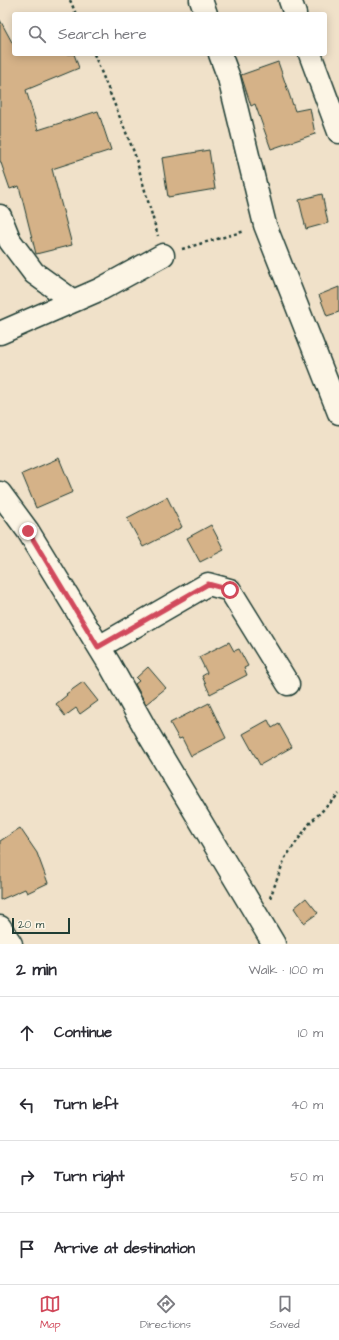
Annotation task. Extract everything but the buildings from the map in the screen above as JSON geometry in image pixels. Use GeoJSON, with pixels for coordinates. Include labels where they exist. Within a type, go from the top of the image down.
{"type":"FeatureCollection","features":[{"type":"Feature","properties":{"kind":"street"},"geometry":{"type":"LineString","coordinates":[[201,0],[205,12]]}},
{"type":"Feature","properties":{"kind":"street"},"geometry":{"type":"LineString","coordinates":[[290,0],[294,12]]}},
{"type":"Feature","properties":{"kind":"street"},"geometry":{"type":"LineString","coordinates":[[221,56],[229,78],[265,225],[339,413]]}},
{"type":"Feature","properties":{"kind":"street"},"geometry":{"type":"LineString","coordinates":[[311,56],[339,132]]}},
{"type":"Feature","properties":{"kind":"street"},"geometry":{"type":"LineString","coordinates":[[0,216],[10,241],[34,273],[73,301]]}},
{"type":"Feature","properties":{"kind":"street"},"geometry":{"type":"LineString","coordinates":[[0,333],[101,289],[163,255]]}},
{"type":"Feature","properties":{"kind":"street"},"geometry":{"type":"LineString","coordinates":[[0,493],[28,531],[110,665],[149,735],[274,944]]}},
{"type":"Feature","properties":{"kind":"street"},"geometry":{"type":"LineString","coordinates":[[98,647],[208,584],[230,590],[288,684]]}},
{"type":"Feature","properties":{"kind":"street"},"geometry":{"type":"LineString","coordinates":[[0,927],[11,944]]}},
{"type":"Feature","properties":{"kind":"path"},"geometry":{"type":"LineString","coordinates":[[70,0],[75,12]]}},
{"type":"Feature","properties":{"kind":"path"},"geometry":{"type":"LineString","coordinates":[[95,56],[134,152],[163,255],[265,225]]}},
{"type":"Feature","properties":{"kind":"path"},"geometry":{"type":"LineString","coordinates":[[261,922],[285,858],[310,823],[339,794]]}},
{"type":"Feature","properties":{"kind":"route"},"geometry":{"type":"LineString","coordinates":[[28,531],[98,647],[208,584],[230,590]]}}]}
